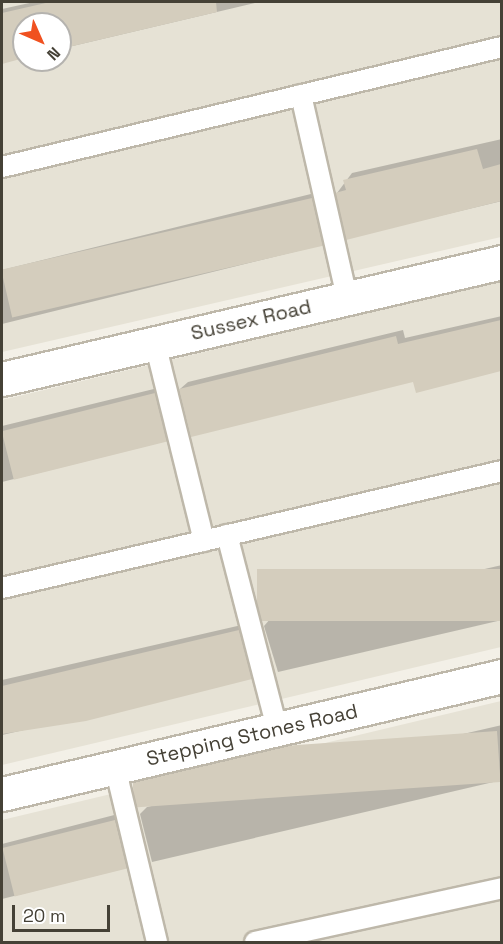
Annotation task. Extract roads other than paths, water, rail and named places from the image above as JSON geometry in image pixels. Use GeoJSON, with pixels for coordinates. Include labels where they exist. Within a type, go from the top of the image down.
{"type":"FeatureCollection","features":[{"type":"Feature","properties":{"kind":"street","name":"Sussex Road"},"geometry":{"type":"LineString","coordinates":[[2,379],[501,262]]}},
{"type":"Feature","properties":{"kind":"street","name":"Stepping Stones Road"},"geometry":{"type":"LineString","coordinates":[[2,794],[501,676]]}},
{"type":"Feature","properties":{"kind":"lane"},"geometry":{"type":"LineString","coordinates":[[2,167],[501,47]]}},
{"type":"Feature","properties":{"kind":"lane"},"geometry":{"type":"LineString","coordinates":[[301,95],[347,298]]}},
{"type":"Feature","properties":{"kind":"lane"},"geometry":{"type":"LineString","coordinates":[[155,343],[204,541]]}},
{"type":"Feature","properties":{"kind":"lane"},"geometry":{"type":"LineString","coordinates":[[2,588],[501,471]]}},
{"type":"Feature","properties":{"kind":"lane"},"geometry":{"type":"LineString","coordinates":[[227,535],[277,729]]}},
{"type":"Feature","properties":{"kind":"lane"},"geometry":{"type":"LineString","coordinates":[[115,767],[157,942]]}},
{"type":"Feature","properties":{"kind":"lane"},"geometry":{"type":"LineString","coordinates":[[255,942],[501,888]]}}]}
